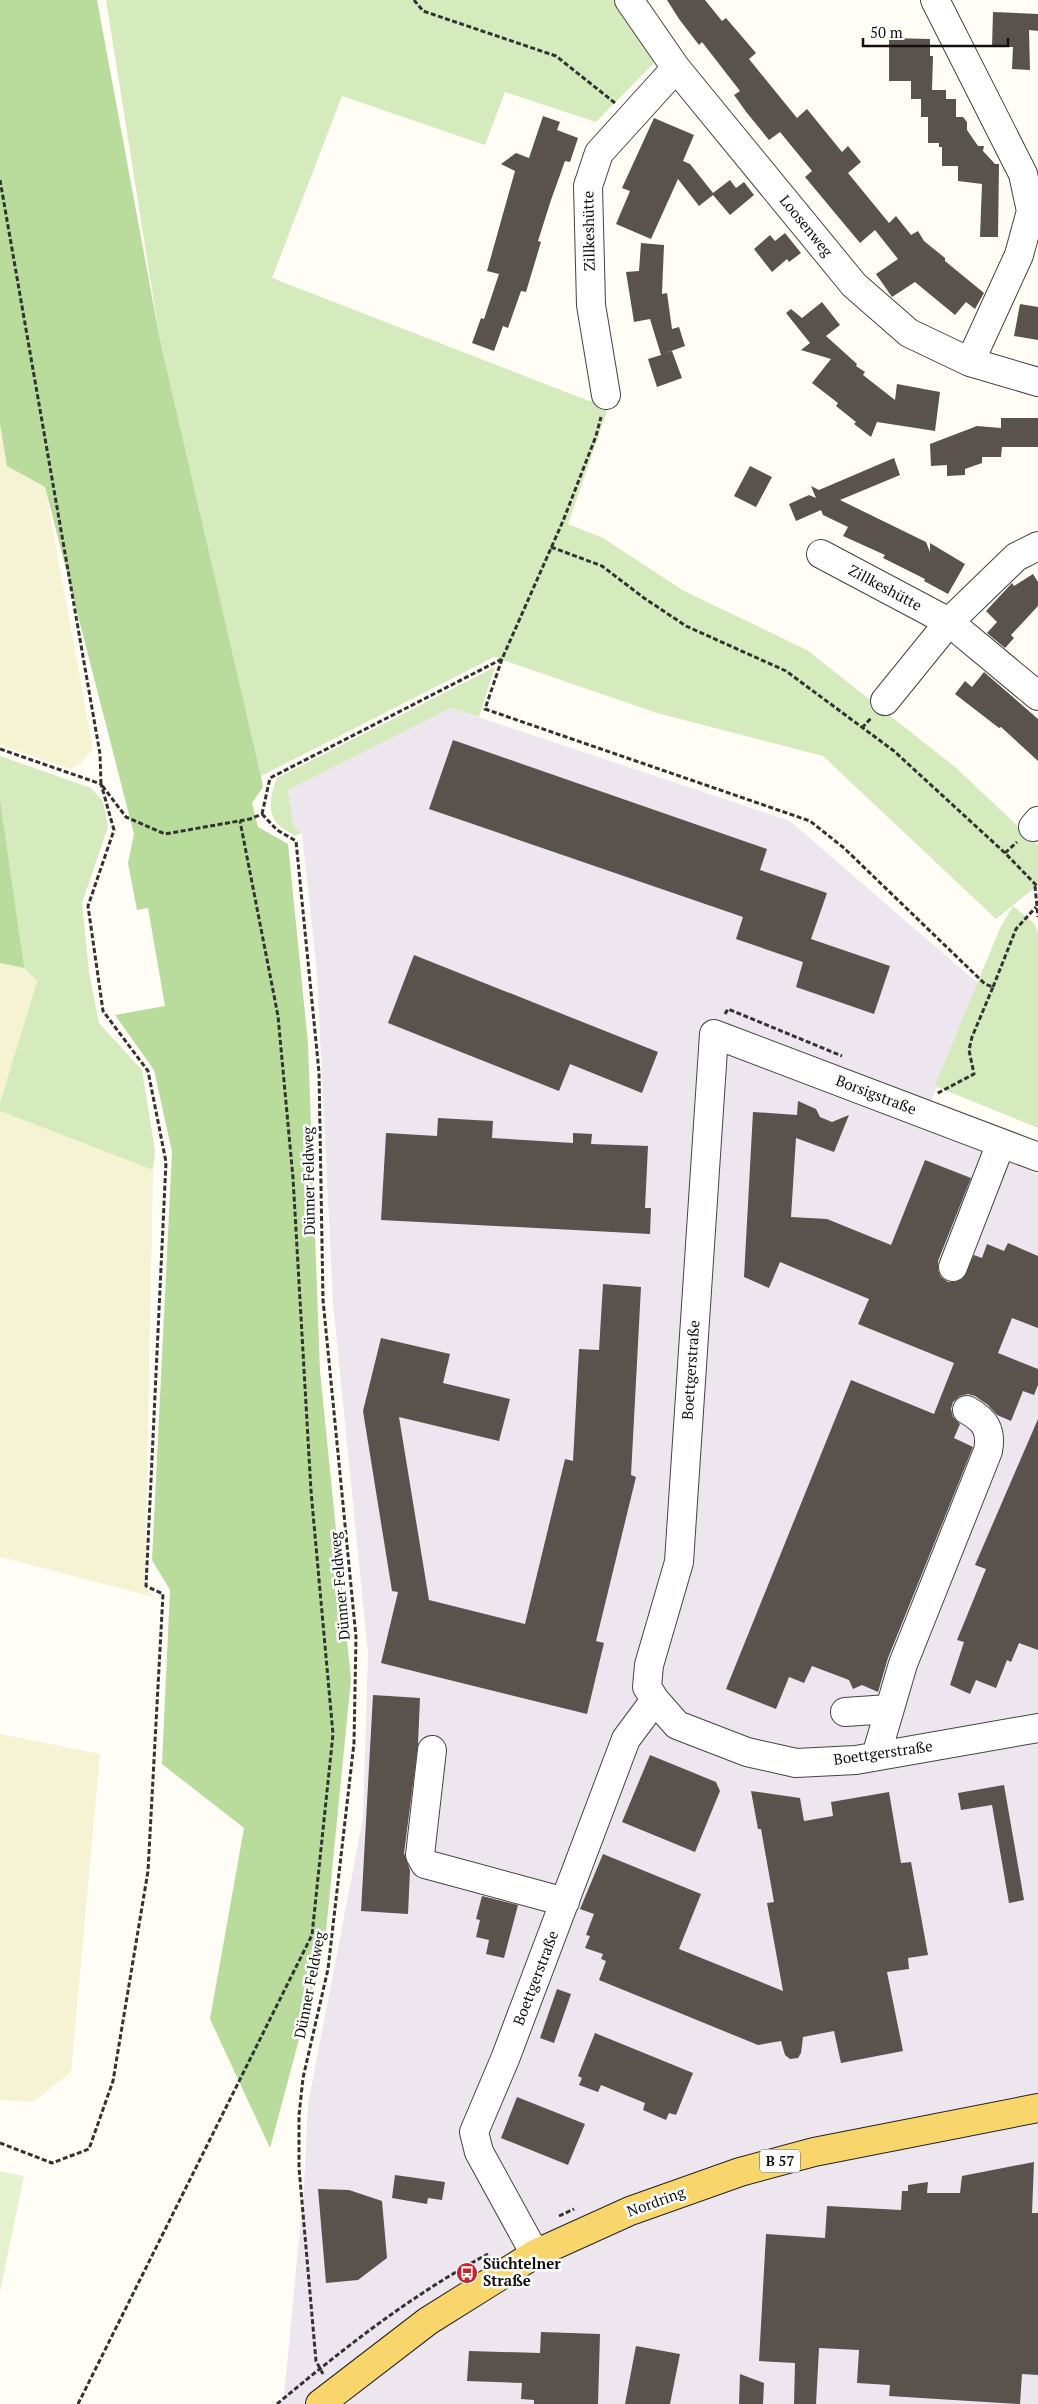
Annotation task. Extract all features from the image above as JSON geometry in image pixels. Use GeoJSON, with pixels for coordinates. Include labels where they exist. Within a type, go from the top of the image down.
{"type":"FeatureCollection","features":[{"type":"Feature","properties":{"kind":"main road","name":"Nordring"},"geometry":{"type":"LineString","coordinates":[[332,2400],[428,2321],[534,2254],[630,2212],[740,2172],[814,2152],[1038,2108]]}},
{"type":"Feature","properties":{"kind":"street","name":"Loosenweg"},"geometry":{"type":"LineString","coordinates":[[629,0],[676,68],[854,285],[909,333],[970,362],[1038,382]]}},
{"type":"Feature","properties":{"kind":"street"},"geometry":{"type":"LineString","coordinates":[[935,0],[1032,184],[1031,211],[1019,255],[970,362]]}},
{"type":"Feature","properties":{"kind":"street","name":"Zillkeshütte"},"geometry":{"type":"LineString","coordinates":[[606,395],[591,305],[588,186],[599,153],[676,68]]}},
{"type":"Feature","properties":{"kind":"street"},"geometry":{"type":"LineString","coordinates":[[885,701],[949,622],[1016,557],[1038,546]]}},
{"type":"Feature","properties":{"kind":"street","name":"Zillkeshütte"},"geometry":{"type":"LineString","coordinates":[[821,554],[949,622],[1038,696]]}},
{"type":"Feature","properties":{"kind":"street","name":"Borsigstraße"},"geometry":{"type":"LineString","coordinates":[[714,1034],[1038,1156]]}},
{"type":"Feature","properties":{"kind":"street","name":"Boettgerstraße"},"geometry":{"type":"LineString","coordinates":[[714,1034],[679,1562],[648,1665],[647,1687],[655,1700],[677,1725],[747,1752],[796,1763],[876,1756],[1038,1728]]}},
{"type":"Feature","properties":{"kind":"street"},"geometry":{"type":"LineString","coordinates":[[953,1268],[1001,1143]]}},
{"type":"Feature","properties":{"kind":"street"},"geometry":{"type":"LineString","coordinates":[[876,1756],[889,1709],[913,1638],[988,1451],[990,1441],[989,1430],[979,1417],[967,1410]]}},
{"type":"Feature","properties":{"kind":"street","name":"Boettgerstraße"},"geometry":{"type":"LineString","coordinates":[[534,2254],[479,2152],[474,2132],[505,2059],[626,1739],[655,1700]]}},
{"type":"Feature","properties":{"kind":"street"},"geometry":{"type":"LineString","coordinates":[[845,1712],[889,1709]]}},
{"type":"Feature","properties":{"kind":"street"},"geometry":{"type":"LineString","coordinates":[[432,1750],[420,1855],[425,1864],[565,1902]]}},
{"type":"Feature","properties":{"kind":"path"},"geometry":{"type":"LineString","coordinates":[[414,0],[423,11],[556,56],[631,116]]}},
{"type":"Feature","properties":{"kind":"path"},"geometry":{"type":"LineString","coordinates":[[0,180],[98,745],[101,784],[114,830],[88,906],[104,1011],[148,1071],[166,1162],[146,1586],[163,1594],[148,1871],[112,2081],[89,2150],[52,2163],[0,2143]]}},
{"type":"Feature","properties":{"kind":"path"},"geometry":{"type":"LineString","coordinates":[[606,395],[596,436],[502,659],[485,708],[810,821],[844,848],[985,984],[993,987]]}},
{"type":"Feature","properties":{"kind":"path"},"geometry":{"type":"LineString","coordinates":[[551,546],[602,566],[644,598],[686,626],[786,670],[894,751],[1005,853],[1038,887]]}},
{"type":"Feature","properties":{"kind":"path"},"geometry":{"type":"LineString","coordinates":[[0,749],[101,784],[126,817],[165,834],[240,821],[262,814],[270,778],[502,659]]}},
{"type":"Feature","properties":{"kind":"path","name":"Dünner Feldweg"},"geometry":{"type":"LineString","coordinates":[[262,814],[277,830],[296,841],[318,1072],[323,1300],[356,1637],[354,1743],[328,1969],[304,2078],[299,2115],[299,2168],[306,2264],[315,2353],[319,2369]]}},
{"type":"Feature","properties":{"kind":"path"},"geometry":{"type":"LineString","coordinates":[[78,2404],[312,1935],[333,1734],[311,1491],[294,1178],[278,1016],[240,821]]}},
{"type":"Feature","properties":{"kind":"path"},"geometry":{"type":"LineString","coordinates":[[1034,884],[1038,917]]}},
{"type":"Feature","properties":{"kind":"path"},"geometry":{"type":"LineString","coordinates":[[936,1094],[974,1074],[969,1050],[972,1037],[1016,929],[1036,907]]}},
{"type":"Feature","properties":{"kind":"path"},"geometry":{"type":"LineString","coordinates":[[277,2404],[337,2354]]}},
{"type":"Feature","properties":{"kind":"shaded area"},"geometry":{"type":"Polygon","coordinates":[[[0,424],[7,466],[45,487],[93,749],[82,762],[71,769],[0,745],[0,424]]]}},
{"type":"Feature","properties":{"kind":"shaded area"},"geometry":{"type":"Polygon","coordinates":[[[451,708],[790,821],[981,986],[920,1126],[1038,1174],[1038,2404],[281,2404],[284,2396],[304,2186],[308,2104],[363,1818],[368,1654],[333,1303],[317,973],[302,833],[294,827],[288,790],[451,708]]]}},
{"type":"Feature","properties":{"kind":"shaded area"},"geometry":{"type":"Polygon","coordinates":[[[0,963],[24,968],[37,981],[0,1103],[0,963]]]}},
{"type":"Feature","properties":{"kind":"shaded area"},"geometry":{"type":"Polygon","coordinates":[[[0,1111],[153,1170],[145,1586],[154,1597],[0,1557],[0,1111]]]}},
{"type":"Feature","properties":{"kind":"shaded area"},"geometry":{"type":"Polygon","coordinates":[[[0,1734],[100,1754],[71,2072],[33,2102],[0,2100],[0,1734]]]}},
{"type":"Feature","properties":{"kind":"green space"},"geometry":{"type":"Polygon","coordinates":[[[0,0],[97,0],[160,340],[261,776],[263,787],[252,803],[258,827],[288,844],[308,1043],[320,1371],[351,1679],[325,1942],[270,2148],[210,2019],[244,1828],[162,1764],[170,1590],[152,1560],[172,1152],[154,1070],[115,1015],[165,1006],[148,908],[137,910],[128,863],[134,834],[45,487],[7,466],[0,424],[0,0]]]}},
{"type":"Feature","properties":{"kind":"green space"},"geometry":{"type":"Polygon","coordinates":[[[106,0],[617,0],[654,63],[596,122],[505,92],[485,145],[342,96],[272,278],[589,401],[612,397],[568,524],[603,538],[684,591],[807,650],[955,767],[1038,845],[1038,885],[996,919],[823,756],[657,713],[494,657],[261,776],[160,340],[106,0]]]}},
{"type":"Feature","properties":{"kind":"green space"},"geometry":{"type":"Polygon","coordinates":[[[495,667],[479,717],[451,708],[288,790],[294,827],[302,833],[294,836],[275,821],[271,805],[277,778],[495,667]]]}},
{"type":"Feature","properties":{"kind":"green space"},"geometry":{"type":"Polygon","coordinates":[[[0,756],[91,788],[103,801],[108,827],[82,903],[89,972],[99,1023],[142,1070],[155,1151],[153,1170],[0,1111],[0,1103],[37,981],[24,968],[0,799],[0,756]]]}},
{"type":"Feature","properties":{"kind":"green space"},"geometry":{"type":"Polygon","coordinates":[[[0,799],[24,966],[24,968],[0,963],[0,799]]]}},
{"type":"Feature","properties":{"kind":"green space"},"geometry":{"type":"Polygon","coordinates":[[[1013,906],[1034,923],[1038,933],[1038,1128],[935,1086],[1000,928],[1013,906]]]}},
{"type":"Feature","properties":{"kind":"green space"},"geometry":{"type":"Polygon","coordinates":[[[0,2171],[24,2176],[0,2292],[0,2171]]]}},
{"type":"Feature","properties":{"kind":"building"},"geometry":{"type":"Polygon","coordinates":[[[667,0],[705,0],[722,21],[726,18],[756,53],[749,59],[797,118],[807,109],[842,152],[848,146],[861,162],[848,173],[889,223],[896,216],[911,235],[918,231],[924,241],[945,258],[945,261],[984,293],[975,309],[966,302],[955,315],[915,282],[892,297],[876,274],[898,259],[875,230],[860,243],[805,177],[812,171],[780,132],[769,140],[747,113],[734,95],[740,91],[702,42],[699,45],[667,0]]]}},
{"type":"Feature","properties":{"kind":"building"},"geometry":{"type":"Polygon","coordinates":[[[993,12],[1038,14],[1038,31],[1029,30],[1030,70],[1012,69],[1013,47],[992,47],[993,12]]]}},
{"type":"Feature","properties":{"kind":"building"},"geometry":{"type":"Polygon","coordinates":[[[889,38],[930,39],[930,56],[933,56],[932,90],[946,90],[946,99],[956,99],[956,117],[963,117],[967,122],[967,130],[978,146],[984,146],[983,151],[995,164],[999,164],[998,237],[980,237],[982,184],[958,181],[958,166],[942,166],[942,147],[939,147],[939,143],[928,143],[928,117],[921,117],[921,99],[911,99],[911,81],[889,81],[889,38]]]}},
{"type":"Feature","properties":{"kind":"building"},"geometry":{"type":"Polygon","coordinates":[[[543,116],[560,122],[557,130],[578,138],[570,162],[565,161],[551,200],[538,241],[541,242],[526,292],[521,291],[508,328],[503,326],[494,351],[472,343],[481,318],[484,319],[499,274],[487,271],[515,171],[501,164],[516,153],[529,158],[543,116]]]}},
{"type":"Feature","properties":{"kind":"building"},"geometry":{"type":"Polygon","coordinates":[[[654,118],[694,135],[683,161],[690,164],[713,193],[730,180],[736,188],[744,182],[754,195],[730,215],[713,195],[699,206],[678,179],[651,239],[616,224],[630,191],[622,188],[654,118]]]}},
{"type":"Feature","properties":{"kind":"building"},"geometry":{"type":"Polygon","coordinates":[[[785,233],[801,253],[789,262],[787,259],[772,272],[754,249],[770,235],[775,241],[785,233]]]}},
{"type":"Feature","properties":{"kind":"building"},"geometry":{"type":"Polygon","coordinates":[[[641,243],[664,245],[662,294],[667,293],[672,329],[679,327],[685,346],[663,354],[672,351],[682,378],[657,387],[648,359],[661,355],[650,319],[634,322],[626,272],[639,271],[641,243]]]}},
{"type":"Feature","properties":{"kind":"building"},"geometry":{"type":"Polygon","coordinates":[[[822,302],[840,325],[826,336],[857,364],[856,366],[865,372],[863,375],[895,400],[897,384],[940,392],[935,431],[877,422],[871,437],[854,424],[856,422],[836,406],[838,403],[812,383],[831,359],[801,350],[810,343],[786,313],[791,309],[802,318],[822,302]]]}},
{"type":"Feature","properties":{"kind":"building"},"geometry":{"type":"Polygon","coordinates":[[[1020,304],[1038,307],[1038,340],[1014,336],[1020,304]]]}},
{"type":"Feature","properties":{"kind":"building"},"geometry":{"type":"Polygon","coordinates":[[[1001,418],[1038,418],[1038,447],[1002,447],[1001,457],[982,457],[982,463],[965,469],[965,475],[947,476],[947,465],[931,466],[930,444],[977,426],[1001,428],[1001,418]]]}},
{"type":"Feature","properties":{"kind":"building"},"geometry":{"type":"Polygon","coordinates":[[[894,458],[900,475],[840,500],[926,542],[930,552],[930,543],[965,564],[948,594],[924,581],[925,579],[883,558],[885,555],[843,536],[848,527],[823,515],[821,510],[796,521],[789,504],[809,495],[816,498],[811,486],[819,490],[894,458]]]}},
{"type":"Feature","properties":{"kind":"building"},"geometry":{"type":"Polygon","coordinates":[[[750,466],[772,477],[756,507],[734,496],[750,466]]]}},
{"type":"Feature","properties":{"kind":"building"},"geometry":{"type":"Polygon","coordinates":[[[1033,574],[1038,582],[1038,606],[1011,635],[1014,638],[1005,648],[987,633],[997,622],[986,611],[1012,583],[1014,586],[1033,574]]]}},
{"type":"Feature","properties":{"kind":"building"},"geometry":{"type":"Polygon","coordinates":[[[984,672],[1038,719],[1038,761],[1001,727],[999,728],[955,694],[965,681],[972,687],[984,672]]]}},
{"type":"Feature","properties":{"kind":"building"},"geometry":{"type":"Polygon","coordinates":[[[453,740],[767,849],[760,870],[827,893],[811,939],[890,966],[874,1014],[796,987],[803,962],[736,939],[743,917],[429,809],[453,740]]]}},
{"type":"Feature","properties":{"kind":"building"},"geometry":{"type":"Polygon","coordinates":[[[414,955],[658,1052],[642,1093],[570,1064],[559,1091],[388,1023],[414,955]]]}},
{"type":"Feature","properties":{"kind":"building"},"geometry":{"type":"Polygon","coordinates":[[[798,1101],[816,1109],[820,1117],[832,1122],[849,1115],[834,1152],[796,1138],[791,1217],[827,1219],[891,1245],[925,1160],[971,1178],[938,1261],[938,1270],[941,1277],[948,1282],[962,1279],[974,1255],[982,1258],[987,1244],[1004,1251],[1008,1243],[1038,1256],[1038,1328],[1012,1318],[998,1353],[1038,1369],[1038,1385],[1034,1395],[1023,1391],[1011,1421],[997,1415],[988,1405],[975,1396],[968,1394],[960,1396],[953,1402],[951,1409],[953,1417],[960,1424],[954,1438],[973,1447],[888,1658],[878,1692],[862,1685],[853,1689],[849,1680],[812,1666],[804,1683],[789,1677],[776,1709],[726,1689],[851,1380],[934,1414],[954,1363],[858,1324],[869,1299],[780,1262],[769,1288],[744,1277],[753,1112],[797,1115],[798,1101]]]}},
{"type":"Feature","properties":{"kind":"building"},"geometry":{"type":"Polygon","coordinates":[[[438,1118],[493,1121],[492,1138],[573,1143],[573,1133],[592,1134],[591,1144],[648,1146],[645,1208],[651,1208],[650,1234],[381,1220],[386,1133],[437,1136],[438,1118]]]}},
{"type":"Feature","properties":{"kind":"building"},"geometry":{"type":"Polygon","coordinates":[[[603,1284],[641,1287],[631,1475],[636,1477],[596,1641],[604,1643],[587,1714],[381,1663],[398,1592],[392,1591],[363,1411],[381,1338],[450,1354],[443,1383],[510,1399],[499,1441],[399,1417],[429,1600],[525,1624],[565,1459],[573,1461],[579,1349],[599,1350],[603,1284]]]}},
{"type":"Feature","properties":{"kind":"building"},"geometry":{"type":"Polygon","coordinates":[[[1038,1419],[1038,1650],[1019,1643],[1011,1662],[1007,1660],[996,1688],[976,1680],[970,1694],[950,1685],[964,1642],[957,1640],[986,1569],[975,1565],[1038,1419]]]}},
{"type":"Feature","properties":{"kind":"building"},"geometry":{"type":"Polygon","coordinates":[[[373,1695],[420,1698],[418,1745],[404,1853],[410,1870],[408,1914],[361,1911],[373,1695]]]}},
{"type":"Feature","properties":{"kind":"building"},"geometry":{"type":"Polygon","coordinates":[[[650,1755],[716,1782],[720,1791],[695,1852],[622,1822],[650,1755]]]}},
{"type":"Feature","properties":{"kind":"building"},"geometry":{"type":"Polygon","coordinates":[[[1004,1785],[1024,1900],[1009,1903],[992,1805],[961,1810],[958,1793],[1004,1785]]]}},
{"type":"Feature","properties":{"kind":"building"},"geometry":{"type":"Polygon","coordinates":[[[751,1791],[800,1798],[804,1821],[833,1816],[831,1802],[889,1792],[901,1863],[911,1862],[928,1955],[908,1958],[909,1969],[887,1972],[903,2051],[841,2063],[834,2031],[803,2037],[801,2053],[798,2058],[790,2059],[785,2055],[781,2041],[758,2045],[599,1980],[606,1961],[601,1959],[603,1954],[585,1948],[590,1936],[586,1935],[594,1914],[580,1909],[603,1854],[701,1894],[679,1949],[783,1991],[767,1903],[774,1902],[761,1829],[758,1829],[751,1791]]]}},
{"type":"Feature","properties":{"kind":"building"},"geometry":{"type":"Polygon","coordinates":[[[482,1896],[518,1905],[504,1958],[486,1954],[489,1940],[476,1937],[480,1920],[476,1919],[482,1896]]]}},
{"type":"Feature","properties":{"kind":"building"},"geometry":{"type":"Polygon","coordinates":[[[557,1989],[571,1994],[554,2043],[540,2038],[557,1989]]]}},
{"type":"Feature","properties":{"kind":"building"},"geometry":{"type":"Polygon","coordinates":[[[595,2033],[693,2073],[676,2115],[669,2113],[666,2120],[643,2110],[645,2103],[601,2085],[598,2092],[579,2085],[582,2078],[578,2076],[595,2033]]]}},
{"type":"Feature","properties":{"kind":"building"},"geometry":{"type":"Polygon","coordinates":[[[517,2097],[585,2124],[568,2165],[501,2138],[517,2097]]]}},
{"type":"Feature","properties":{"kind":"building"},"geometry":{"type":"Polygon","coordinates":[[[1034,2162],[1032,2213],[1038,2213],[1038,2375],[1022,2374],[1020,2404],[889,2396],[890,2385],[857,2383],[859,2350],[819,2348],[816,2404],[794,2404],[795,2363],[759,2361],[766,2234],[825,2238],[827,2206],[901,2210],[902,2191],[908,2191],[908,2185],[928,2182],[927,2193],[960,2193],[962,2176],[1034,2162]]]}},
{"type":"Feature","properties":{"kind":"building"},"geometry":{"type":"Polygon","coordinates":[[[395,2175],[445,2182],[442,2200],[428,2198],[427,2204],[392,2198],[395,2175]]]}},
{"type":"Feature","properties":{"kind":"building"},"geometry":{"type":"Polygon","coordinates":[[[318,2189],[349,2190],[382,2201],[387,2258],[358,2280],[326,2283],[318,2189]]]}},
{"type":"Feature","properties":{"kind":"building"},"geometry":{"type":"Polygon","coordinates":[[[541,2332],[600,2334],[598,2404],[534,2404],[534,2400],[521,2399],[522,2383],[467,2381],[469,2351],[540,2353],[541,2332]]]}},
{"type":"Feature","properties":{"kind":"building"},"geometry":{"type":"Polygon","coordinates":[[[636,2346],[680,2354],[670,2404],[625,2404],[636,2346]]]}},
{"type":"Feature","properties":{"kind":"building"},"geometry":{"type":"Polygon","coordinates":[[[740,2374],[764,2383],[763,2404],[739,2404],[740,2374]]]}},
{"type":"Feature","properties":{"kind":"place","name":"Süchtelner Straße"},"geometry":{"type":"Point","coordinates":[467,2273]}}]}
